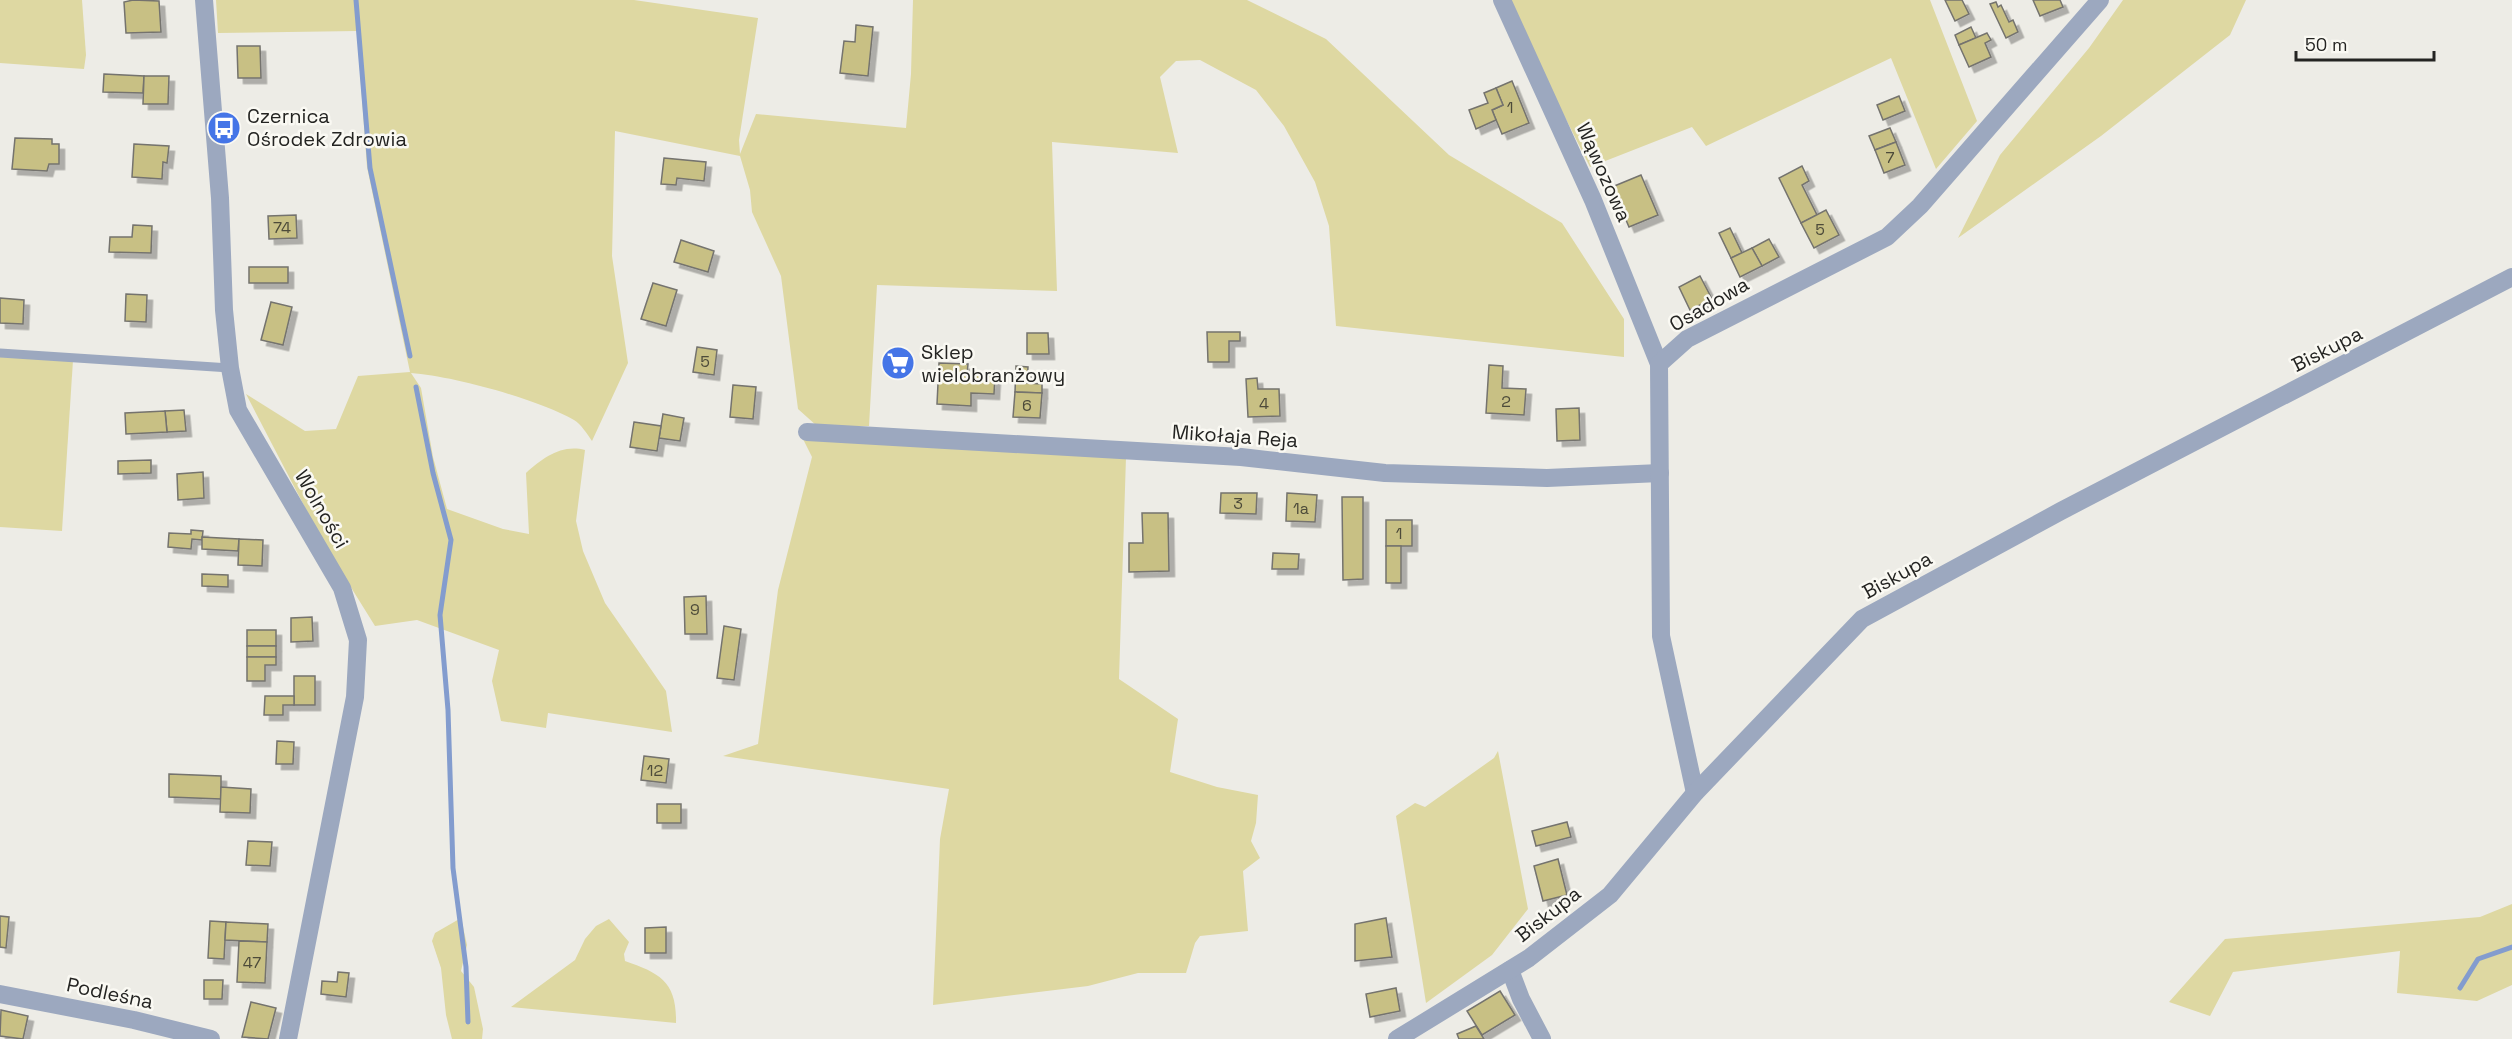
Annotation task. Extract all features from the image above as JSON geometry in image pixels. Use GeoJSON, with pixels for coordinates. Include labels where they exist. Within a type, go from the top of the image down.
{"type":"FeatureCollection","features":[{"type":"Feature","properties":{"kind":"street","name":"Wolności"},"geometry":{"type":"LineString","coordinates":[[204,0],[220,198],[224,310],[230,368],[238,410],[342,588],[358,640],[355,697],[288,1039]]}},
{"type":"Feature","properties":{"kind":"street","name":"Wąwozowa"},"geometry":{"type":"LineString","coordinates":[[1502,0],[1593,200],[1659,364]]}},
{"type":"Feature","properties":{"kind":"street","name":"Osadowa"},"geometry":{"type":"LineString","coordinates":[[1659,364],[1687,339],[1887,237],[1920,206],[2100,0]]}},
{"type":"Feature","properties":{"kind":"street","name":"Biskupa"},"geometry":{"type":"LineString","coordinates":[[1397,1039],[1529,958],[1610,895],[1695,793],[1862,619],[2061,511],[2512,277]]}},
{"type":"Feature","properties":{"kind":"street"},"geometry":{"type":"LineString","coordinates":[[1659,364],[1661,636],[1695,793]]}},
{"type":"Feature","properties":{"kind":"street","name":"Mikołaja Reja"},"geometry":{"type":"LineString","coordinates":[[807,432],[1241,457],[1385,473],[1547,478],[1660,473]]}},
{"type":"Feature","properties":{"kind":"street"},"geometry":{"type":"LineString","coordinates":[[1510,970],[1521,999],[1542,1039]]}},
{"type":"Feature","properties":{"kind":"street","name":"Podleśna"},"geometry":{"type":"LineString","coordinates":[[0,994],[134,1020],[211,1039]]}},
{"type":"Feature","properties":{"kind":"lane"},"geometry":{"type":"LineString","coordinates":[[0,353],[230,368]]}},
{"type":"Feature","properties":{"kind":"shaded area"},"geometry":{"type":"Polygon","coordinates":[[[0,0],[82,0],[86,55],[84,69],[0,63],[0,0]]]}},
{"type":"Feature","properties":{"kind":"shaded area"},"geometry":{"type":"Polygon","coordinates":[[[216,0],[634,0],[758,18],[739,140],[740,154],[756,114],[906,128],[911,74],[913,0],[1247,0],[1326,39],[1449,155],[1562,223],[1624,319],[1624,357],[1336,326],[1329,226],[1315,182],[1284,126],[1256,90],[1200,60],[1176,61],[1160,77],[1178,153],[1052,142],[1057,291],[877,285],[869,426],[817,426],[798,409],[781,276],[752,212],[750,190],[740,156],[615,131],[612,256],[628,363],[592,441],[577,422],[539,404],[471,384],[411,373],[421,388],[433,457],[447,509],[503,529],[529,534],[526,473],[539,462],[560,451],[585,450],[576,521],[583,551],[605,603],[666,691],[672,732],[548,713],[546,728],[501,721],[492,681],[499,650],[417,620],[375,626],[324,544],[246,394],[305,431],[336,429],[358,376],[410,372],[367,167],[357,31],[218,33],[216,0]]]}},
{"type":"Feature","properties":{"kind":"shaded area"},"geometry":{"type":"Polygon","coordinates":[[[1506,0],[1930,0],[1977,121],[1936,169],[1891,58],[1706,146],[1692,127],[1590,167],[1506,0]]]}},
{"type":"Feature","properties":{"kind":"shaded area"},"geometry":{"type":"Polygon","coordinates":[[[2123,0],[2246,0],[2230,35],[2101,136],[1958,238],[2000,155],[2089,48],[2123,0]]]}},
{"type":"Feature","properties":{"kind":"shaded area"},"geometry":{"type":"Polygon","coordinates":[[[0,357],[73,360],[62,531],[0,527],[0,357]]]}},
{"type":"Feature","properties":{"kind":"shaded area"},"geometry":{"type":"Polygon","coordinates":[[[803,439],[1126,457],[1119,679],[1178,719],[1170,772],[1217,787],[1258,795],[1256,823],[1251,841],[1260,858],[1243,871],[1248,931],[1200,936],[1195,943],[1186,973],[1138,973],[1088,986],[933,1005],[940,839],[949,789],[723,756],[758,744],[778,590],[812,457],[803,439]]]}},
{"type":"Feature","properties":{"kind":"shaded area"},"geometry":{"type":"Polygon","coordinates":[[[1498,751],[1528,909],[1492,955],[1426,1003],[1396,816],[1415,803],[1425,807],[1494,758],[1498,751]]]}},
{"type":"Feature","properties":{"kind":"shaded area"},"geometry":{"type":"Polygon","coordinates":[[[2512,904],[2512,985],[2477,1001],[2397,993],[2400,951],[2233,972],[2210,1016],[2169,1002],[2225,939],[2480,917],[2512,904]]]}},
{"type":"Feature","properties":{"kind":"shaded area"},"geometry":{"type":"Polygon","coordinates":[[[461,918],[467,945],[461,971],[474,987],[483,1029],[482,1039],[452,1039],[446,1015],[441,968],[432,941],[435,933],[461,918]]]}},
{"type":"Feature","properties":{"kind":"shaded area"},"geometry":{"type":"Polygon","coordinates":[[[609,919],[629,942],[624,954],[625,961],[657,975],[670,989],[676,1009],[676,1023],[511,1007],[575,960],[585,939],[596,926],[609,919]]]}},
{"type":"Feature","properties":{"kind":"building"},"geometry":{"type":"Polygon","coordinates":[[[1945,0],[1962,0],[1969,14],[1955,21],[1945,0]]]}},
{"type":"Feature","properties":{"kind":"building"},"geometry":{"type":"Polygon","coordinates":[[[2033,0],[2060,0],[2063,7],[2040,16],[2033,0]]]}},
{"type":"Feature","properties":{"kind":"building"},"geometry":{"type":"Polygon","coordinates":[[[159,1],[161,32],[126,33],[124,2],[159,1]]]}},
{"type":"Feature","properties":{"kind":"building"},"geometry":{"type":"Polygon","coordinates":[[[1996,2],[1998,7],[2001,5],[2009,22],[2013,20],[2018,32],[2006,38],[1990,4],[1996,2]]]}},
{"type":"Feature","properties":{"kind":"building"},"geometry":{"type":"Polygon","coordinates":[[[856,25],[873,27],[868,76],[840,73],[844,41],[855,42],[856,25]]]}},
{"type":"Feature","properties":{"kind":"building"},"geometry":{"type":"Polygon","coordinates":[[[1971,27],[1976,38],[1959,45],[1955,35],[1971,27]]]}},
{"type":"Feature","properties":{"kind":"building"},"geometry":{"type":"Polygon","coordinates":[[[1987,33],[1991,40],[1985,43],[1991,57],[1969,67],[1959,45],[1987,33]]]}},
{"type":"Feature","properties":{"kind":"building"},"geometry":{"type":"Polygon","coordinates":[[[237,46],[260,46],[261,78],[238,78],[237,46]]]}},
{"type":"Feature","properties":{"kind":"building"},"geometry":{"type":"Polygon","coordinates":[[[104,74],[144,76],[143,93],[103,92],[104,74]]]}},
{"type":"Feature","properties":{"kind":"building"},"geometry":{"type":"Polygon","coordinates":[[[144,76],[169,76],[168,104],[143,104],[144,76]]]}},
{"type":"Feature","properties":{"kind":"building"},"geometry":{"type":"Polygon","coordinates":[[[1512,81],[1529,123],[1502,134],[1492,110],[1503,105],[1496,88],[1512,81]]]}},
{"type":"Feature","properties":{"kind":"building"},"geometry":{"type":"Polygon","coordinates":[[[1496,88],[1503,105],[1492,110],[1496,120],[1476,129],[1469,110],[1488,103],[1484,93],[1496,88]]]}},
{"type":"Feature","properties":{"kind":"building"},"geometry":{"type":"Polygon","coordinates":[[[1899,96],[1905,111],[1883,120],[1877,105],[1899,96]]]}},
{"type":"Feature","properties":{"kind":"building"},"geometry":{"type":"Polygon","coordinates":[[[1890,128],[1896,142],[1875,150],[1869,136],[1890,128]]]}},
{"type":"Feature","properties":{"kind":"building"},"geometry":{"type":"Polygon","coordinates":[[[15,138],[52,139],[52,144],[59,144],[59,164],[49,164],[47,171],[12,169],[15,138]]]}},
{"type":"Feature","properties":{"kind":"building"},"geometry":{"type":"Polygon","coordinates":[[[1896,142],[1905,165],[1884,173],[1875,150],[1896,142]]]}},
{"type":"Feature","properties":{"kind":"building"},"geometry":{"type":"Polygon","coordinates":[[[134,144],[169,146],[167,163],[163,162],[162,179],[132,177],[134,144]]]}},
{"type":"Feature","properties":{"kind":"building"},"geometry":{"type":"Polygon","coordinates":[[[664,158],[706,162],[704,181],[677,178],[676,185],[661,184],[664,158]]]}},
{"type":"Feature","properties":{"kind":"building"},"geometry":{"type":"Polygon","coordinates":[[[1802,166],[1809,181],[1802,185],[1817,215],[1801,223],[1779,178],[1802,166]]]}},
{"type":"Feature","properties":{"kind":"building"},"geometry":{"type":"Polygon","coordinates":[[[1641,175],[1658,215],[1629,227],[1612,187],[1641,175]]]}},
{"type":"Feature","properties":{"kind":"building"},"geometry":{"type":"Polygon","coordinates":[[[1826,210],[1839,235],[1814,248],[1801,223],[1826,210]]]}},
{"type":"Feature","properties":{"kind":"building"},"geometry":{"type":"Polygon","coordinates":[[[296,215],[297,238],[269,239],[268,216],[296,215]]]}},
{"type":"Feature","properties":{"kind":"building"},"geometry":{"type":"Polygon","coordinates":[[[133,225],[152,226],[151,253],[109,252],[110,237],[132,237],[133,225]]]}},
{"type":"Feature","properties":{"kind":"building"},"geometry":{"type":"Polygon","coordinates":[[[1730,228],[1742,253],[1731,258],[1719,233],[1730,228]]]}},
{"type":"Feature","properties":{"kind":"building"},"geometry":{"type":"Polygon","coordinates":[[[1769,239],[1779,257],[1762,266],[1752,248],[1769,239]]]}},
{"type":"Feature","properties":{"kind":"building"},"geometry":{"type":"Polygon","coordinates":[[[681,240],[714,251],[708,272],[674,262],[681,240]]]}},
{"type":"Feature","properties":{"kind":"building"},"geometry":{"type":"Polygon","coordinates":[[[1752,248],[1762,266],[1740,277],[1731,258],[1752,248]]]}},
{"type":"Feature","properties":{"kind":"building"},"geometry":{"type":"Polygon","coordinates":[[[249,267],[288,267],[288,283],[249,283],[249,267]]]}},
{"type":"Feature","properties":{"kind":"building"},"geometry":{"type":"Polygon","coordinates":[[[1700,276],[1712,299],[1690,310],[1679,287],[1700,276]]]}},
{"type":"Feature","properties":{"kind":"building"},"geometry":{"type":"Polygon","coordinates":[[[653,283],[677,290],[666,326],[641,319],[653,283]]]}},
{"type":"Feature","properties":{"kind":"building"},"geometry":{"type":"Polygon","coordinates":[[[126,294],[147,295],[146,322],[125,321],[126,294]]]}},
{"type":"Feature","properties":{"kind":"building"},"geometry":{"type":"Polygon","coordinates":[[[0,298],[24,300],[23,324],[0,323],[0,298]]]}},
{"type":"Feature","properties":{"kind":"building"},"geometry":{"type":"Polygon","coordinates":[[[271,302],[292,307],[283,345],[261,340],[271,302]]]}},
{"type":"Feature","properties":{"kind":"building"},"geometry":{"type":"Polygon","coordinates":[[[1207,332],[1240,332],[1240,341],[1229,341],[1229,362],[1208,362],[1207,332]]]}},
{"type":"Feature","properties":{"kind":"building"},"geometry":{"type":"Polygon","coordinates":[[[1027,333],[1048,333],[1049,354],[1027,354],[1027,333]]]}},
{"type":"Feature","properties":{"kind":"building"},"geometry":{"type":"Polygon","coordinates":[[[697,347],[717,350],[714,375],[693,372],[697,347]]]}},
{"type":"Feature","properties":{"kind":"building"},"geometry":{"type":"Polygon","coordinates":[[[939,363],[968,364],[967,374],[995,376],[994,394],[971,393],[971,406],[937,404],[939,363]]]}},
{"type":"Feature","properties":{"kind":"building"},"geometry":{"type":"Polygon","coordinates":[[[1489,365],[1503,366],[1502,388],[1526,389],[1524,415],[1486,413],[1489,365]]]}},
{"type":"Feature","properties":{"kind":"building"},"geometry":{"type":"Polygon","coordinates":[[[1016,366],[1028,367],[1027,383],[1042,384],[1042,393],[1015,392],[1016,366]]]}},
{"type":"Feature","properties":{"kind":"building"},"geometry":{"type":"Polygon","coordinates":[[[1257,378],[1258,389],[1279,389],[1280,416],[1248,417],[1246,379],[1257,378]]]}},
{"type":"Feature","properties":{"kind":"building"},"geometry":{"type":"Polygon","coordinates":[[[733,385],[756,387],[753,419],[730,417],[733,385]]]}},
{"type":"Feature","properties":{"kind":"building"},"geometry":{"type":"Polygon","coordinates":[[[1015,392],[1042,393],[1040,418],[1013,417],[1015,392]]]}},
{"type":"Feature","properties":{"kind":"building"},"geometry":{"type":"Polygon","coordinates":[[[1579,408],[1580,440],[1557,441],[1556,409],[1579,408]]]}},
{"type":"Feature","properties":{"kind":"building"},"geometry":{"type":"Polygon","coordinates":[[[184,410],[186,431],[167,432],[165,411],[184,410]]]}},
{"type":"Feature","properties":{"kind":"building"},"geometry":{"type":"Polygon","coordinates":[[[165,411],[167,432],[126,434],[125,413],[165,411]]]}},
{"type":"Feature","properties":{"kind":"building"},"geometry":{"type":"Polygon","coordinates":[[[663,414],[684,418],[680,441],[659,438],[663,414]]]}},
{"type":"Feature","properties":{"kind":"building"},"geometry":{"type":"Polygon","coordinates":[[[634,422],[661,426],[657,451],[630,447],[634,422]]]}},
{"type":"Feature","properties":{"kind":"building"},"geometry":{"type":"Polygon","coordinates":[[[151,460],[151,473],[118,474],[118,461],[151,460]]]}},
{"type":"Feature","properties":{"kind":"building"},"geometry":{"type":"Polygon","coordinates":[[[203,472],[204,498],[178,500],[177,474],[203,472]]]}},
{"type":"Feature","properties":{"kind":"building"},"geometry":{"type":"Polygon","coordinates":[[[1221,493],[1257,493],[1256,514],[1220,513],[1221,493]]]}},
{"type":"Feature","properties":{"kind":"building"},"geometry":{"type":"Polygon","coordinates":[[[1287,493],[1317,495],[1315,522],[1286,521],[1287,493]]]}},
{"type":"Feature","properties":{"kind":"building"},"geometry":{"type":"Polygon","coordinates":[[[1342,497],[1363,497],[1363,579],[1343,580],[1342,497]]]}},
{"type":"Feature","properties":{"kind":"building"},"geometry":{"type":"Polygon","coordinates":[[[1142,513],[1168,513],[1169,571],[1129,572],[1129,543],[1143,543],[1142,513]]]}},
{"type":"Feature","properties":{"kind":"building"},"geometry":{"type":"Polygon","coordinates":[[[1386,520],[1412,520],[1412,546],[1386,546],[1386,520]]]}},
{"type":"Feature","properties":{"kind":"building"},"geometry":{"type":"Polygon","coordinates":[[[191,530],[203,531],[202,540],[192,539],[191,549],[168,547],[169,533],[191,534],[191,530]]]}},
{"type":"Feature","properties":{"kind":"building"},"geometry":{"type":"Polygon","coordinates":[[[202,537],[239,539],[238,551],[202,549],[202,537]]]}},
{"type":"Feature","properties":{"kind":"building"},"geometry":{"type":"Polygon","coordinates":[[[239,539],[263,540],[262,566],[238,565],[239,539]]]}},
{"type":"Feature","properties":{"kind":"building"},"geometry":{"type":"Polygon","coordinates":[[[1386,546],[1401,546],[1401,583],[1386,583],[1386,546]]]}},
{"type":"Feature","properties":{"kind":"building"},"geometry":{"type":"Polygon","coordinates":[[[1273,553],[1299,554],[1298,569],[1272,569],[1273,553]]]}},
{"type":"Feature","properties":{"kind":"building"},"geometry":{"type":"Polygon","coordinates":[[[202,574],[228,575],[228,587],[202,586],[202,574]]]}},
{"type":"Feature","properties":{"kind":"building"},"geometry":{"type":"Polygon","coordinates":[[[706,596],[707,634],[685,634],[684,597],[706,596]]]}},
{"type":"Feature","properties":{"kind":"building"},"geometry":{"type":"Polygon","coordinates":[[[312,617],[313,641],[291,642],[291,618],[312,617]]]}},
{"type":"Feature","properties":{"kind":"building"},"geometry":{"type":"Polygon","coordinates":[[[724,626],[741,629],[734,680],[717,678],[724,626]]]}},
{"type":"Feature","properties":{"kind":"building"},"geometry":{"type":"Polygon","coordinates":[[[247,630],[276,630],[276,646],[247,646],[247,630]]]}},
{"type":"Feature","properties":{"kind":"building"},"geometry":{"type":"Polygon","coordinates":[[[247,646],[276,646],[276,657],[247,657],[247,646]]]}},
{"type":"Feature","properties":{"kind":"building"},"geometry":{"type":"Polygon","coordinates":[[[247,657],[276,657],[276,665],[265,665],[265,681],[247,681],[247,657]]]}},
{"type":"Feature","properties":{"kind":"building"},"geometry":{"type":"Polygon","coordinates":[[[294,676],[315,676],[315,705],[294,705],[294,676]]]}},
{"type":"Feature","properties":{"kind":"building"},"geometry":{"type":"Polygon","coordinates":[[[265,696],[294,696],[294,705],[283,705],[283,715],[264,715],[265,696]]]}},
{"type":"Feature","properties":{"kind":"building"},"geometry":{"type":"Polygon","coordinates":[[[277,741],[294,742],[293,764],[276,764],[277,741]]]}},
{"type":"Feature","properties":{"kind":"building"},"geometry":{"type":"Polygon","coordinates":[[[644,756],[669,759],[666,783],[641,780],[644,756]]]}},
{"type":"Feature","properties":{"kind":"building"},"geometry":{"type":"Polygon","coordinates":[[[169,774],[221,776],[221,799],[169,797],[169,774]]]}},
{"type":"Feature","properties":{"kind":"building"},"geometry":{"type":"Polygon","coordinates":[[[221,787],[251,789],[250,813],[220,812],[221,787]]]}},
{"type":"Feature","properties":{"kind":"building"},"geometry":{"type":"Polygon","coordinates":[[[657,804],[681,804],[681,823],[657,823],[657,804]]]}},
{"type":"Feature","properties":{"kind":"building"},"geometry":{"type":"Polygon","coordinates":[[[1567,822],[1571,837],[1536,846],[1532,831],[1567,822]]]}},
{"type":"Feature","properties":{"kind":"building"},"geometry":{"type":"Polygon","coordinates":[[[248,841],[272,842],[270,866],[246,865],[248,841]]]}},
{"type":"Feature","properties":{"kind":"building"},"geometry":{"type":"Polygon","coordinates":[[[1558,859],[1567,895],[1543,901],[1534,866],[1558,859]]]}},
{"type":"Feature","properties":{"kind":"building"},"geometry":{"type":"Polygon","coordinates":[[[0,916],[9,917],[6,948],[0,947],[0,916]]]}},
{"type":"Feature","properties":{"kind":"building"},"geometry":{"type":"Polygon","coordinates":[[[1386,918],[1392,957],[1355,961],[1355,924],[1386,918]]]}},
{"type":"Feature","properties":{"kind":"building"},"geometry":{"type":"Polygon","coordinates":[[[210,921],[226,922],[224,959],[208,958],[210,921]]]}},
{"type":"Feature","properties":{"kind":"building"},"geometry":{"type":"Polygon","coordinates":[[[226,922],[268,924],[267,942],[225,940],[226,922]]]}},
{"type":"Feature","properties":{"kind":"building"},"geometry":{"type":"Polygon","coordinates":[[[666,927],[666,953],[645,953],[645,928],[666,927]]]}},
{"type":"Feature","properties":{"kind":"building"},"geometry":{"type":"Polygon","coordinates":[[[239,941],[267,942],[265,983],[237,982],[239,941]]]}},
{"type":"Feature","properties":{"kind":"building"},"geometry":{"type":"Polygon","coordinates":[[[338,972],[349,973],[346,997],[321,994],[322,981],[337,982],[338,972]]]}},
{"type":"Feature","properties":{"kind":"building"},"geometry":{"type":"Polygon","coordinates":[[[204,980],[223,980],[222,999],[204,999],[204,980]]]}},
{"type":"Feature","properties":{"kind":"building"},"geometry":{"type":"Polygon","coordinates":[[[1396,988],[1400,1011],[1370,1017],[1366,994],[1396,988]]]}},
{"type":"Feature","properties":{"kind":"building"},"geometry":{"type":"Polygon","coordinates":[[[1500,991],[1515,1015],[1482,1035],[1467,1011],[1500,991]]]}},
{"type":"Feature","properties":{"kind":"building"},"geometry":{"type":"Polygon","coordinates":[[[251,1002],[276,1008],[268,1039],[242,1037],[251,1002]]]}},
{"type":"Feature","properties":{"kind":"building"},"geometry":{"type":"Polygon","coordinates":[[[1,1010],[28,1016],[23,1039],[0,1036],[1,1010]]]}},
{"type":"Feature","properties":{"kind":"building"},"geometry":{"type":"Polygon","coordinates":[[[1476,1026],[1484,1039],[1459,1039],[1457,1034],[1476,1026]]]}},
{"type":"Feature","properties":{"kind":"waterway"},"geometry":{"type":"LineString","coordinates":[[356,0],[370,168],[410,356]]}},
{"type":"Feature","properties":{"kind":"waterway"},"geometry":{"type":"LineString","coordinates":[[416,387],[433,473],[451,540],[440,615],[448,710],[453,868],[466,967],[468,1022]]}},
{"type":"Feature","properties":{"kind":"waterway"},"geometry":{"type":"LineString","coordinates":[[2460,988],[2478,959],[2512,947]]}},
{"type":"Feature","properties":{"kind":"place","name":"Czernica Ośrodek Zdrowia"},"geometry":{"type":"Point","coordinates":[224,128]}},
{"type":"Feature","properties":{"kind":"place","name":"Sklep wielobranżowy"},"geometry":{"type":"Point","coordinates":[898,363]}}]}
